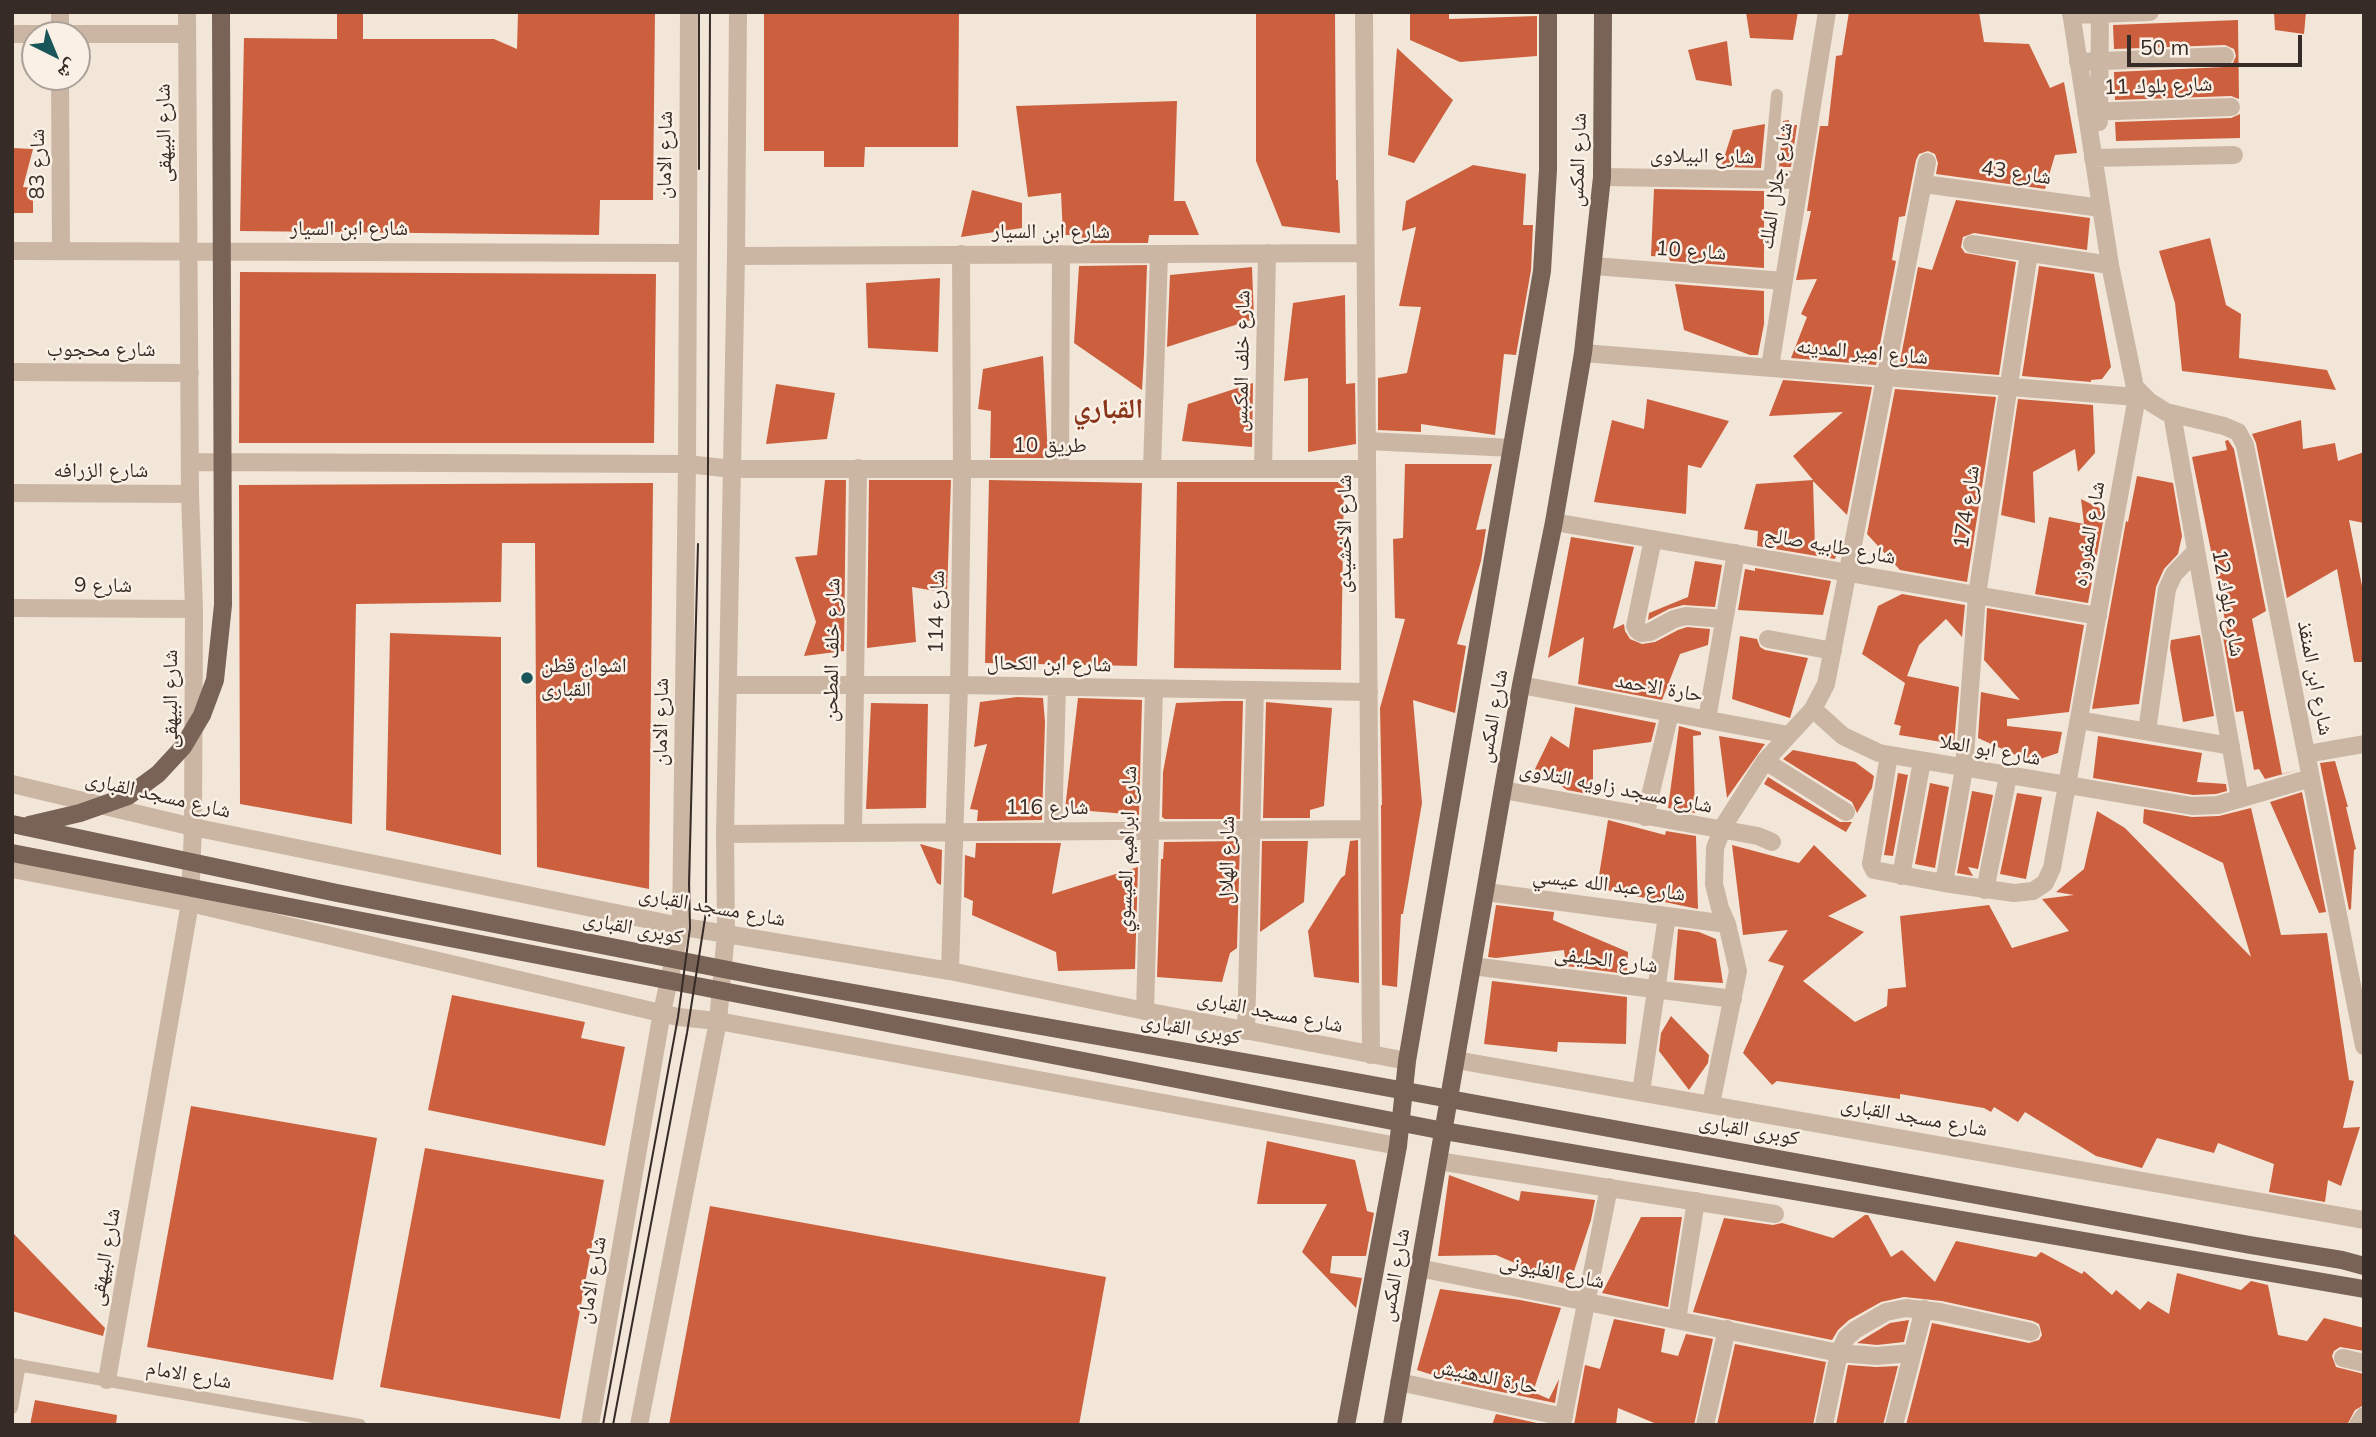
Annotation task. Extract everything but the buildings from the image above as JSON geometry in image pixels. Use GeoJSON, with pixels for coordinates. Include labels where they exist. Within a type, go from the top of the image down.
{"type":"FeatureCollection","features":[{"type":"Feature","properties":{"kind":"main road"},"geometry":{"type":"LineString","coordinates":[[18,825],[80,813],[128,796],[158,774],[190,736],[202,715],[215,680],[223,605],[221,12]]}},
{"type":"Feature","properties":{"kind":"main road","name":"شارع المكس"},"geometry":{"type":"LineString","coordinates":[[1346,1425],[1398,1146],[1407,1061],[1542,271],[1548,170],[1548,12]]}},
{"type":"Feature","properties":{"kind":"main road","name":"شارع المكس"},"geometry":{"type":"LineString","coordinates":[[1392,1425],[1521,685],[1554,522],[1583,353],[1602,177],[1603,12]]}},
{"type":"Feature","properties":{"kind":"main road","name":"كوبرى القبارى"},"geometry":{"type":"LineString","coordinates":[[18,825],[337,893],[769,978],[2359,1265]]}},
{"type":"Feature","properties":{"kind":"main road"},"geometry":{"type":"LineString","coordinates":[[12,853],[1444,1131],[2358,1290]]}},
{"type":"Feature","properties":{"kind":"street","name":"شارع البيهقى"},"geometry":{"type":"LineString","coordinates":[[107,1380],[190,903],[194,609],[190,494],[187,12]]}},
{"type":"Feature","properties":{"kind":"street","name":"شارع الامان"},"geometry":{"type":"LineString","coordinates":[[590,1425],[662,1013],[681,926],[689,12]]}},
{"type":"Feature","properties":{"kind":"street"},"geometry":{"type":"LineString","coordinates":[[639,1425],[718,1021],[726,933],[725,834],[733,469],[738,12]]}},
{"type":"Feature","properties":{"kind":"street","name":"شارع الاخشيدى"},"geometry":{"type":"LineString","coordinates":[[1364,12],[1371,1055]]}},
{"type":"Feature","properties":{"kind":"street","name":"شارع جلال الملك"},"geometry":{"type":"LineString","coordinates":[[1770,367],[1827,12]]}},
{"type":"Feature","properties":{"kind":"street"},"geometry":{"type":"LineString","coordinates":[[2071,14],[2150,12]]}},
{"type":"Feature","properties":{"kind":"street"},"geometry":{"type":"LineString","coordinates":[[2092,111],[2099,61],[2100,13]]}},
{"type":"Feature","properties":{"kind":"street","name":"شارع المفروزه"},"geometry":{"type":"LineString","coordinates":[[1889,755],[1871,864],[1874,870],[2014,893],[2033,891],[2045,883],[2052,868],[2136,392],[2127,359],[2101,208],[2092,111],[2078,62],[2071,14]]}},
{"type":"Feature","properties":{"kind":"street"},"geometry":{"type":"LineString","coordinates":[[91,34],[186,34]]}},
{"type":"Feature","properties":{"kind":"street"},"geometry":{"type":"LineString","coordinates":[[2078,62],[2225,56]]}},
{"type":"Feature","properties":{"kind":"street","name":"شارع 83"},"geometry":{"type":"LineString","coordinates":[[60,91],[61,251]]}},
{"type":"Feature","properties":{"kind":"street","name":"شارع بلوك 11"},"geometry":{"type":"LineString","coordinates":[[2092,111],[2231,107]]}},
{"type":"Feature","properties":{"kind":"street"},"geometry":{"type":"LineString","coordinates":[[2096,158],[2234,155]]}},
{"type":"Feature","properties":{"kind":"street"},"geometry":{"type":"LineString","coordinates":[[1711,1104],[1738,971],[1714,884],[1713,864],[1721,831],[1765,761],[1813,709],[1824,693],[1927,162]]}},
{"type":"Feature","properties":{"kind":"street","name":"شارع البيلاوى"},"geometry":{"type":"LineString","coordinates":[[1602,177],[1800,180]]}},
{"type":"Feature","properties":{"kind":"street","name":"شارع 43"},"geometry":{"type":"LineString","coordinates":[[1924,184],[2101,208]]}},
{"type":"Feature","properties":{"kind":"street"},"geometry":{"type":"LineString","coordinates":[[1972,244],[2110,265]]}},
{"type":"Feature","properties":{"kind":"street","name":"شارع ابن السيار"},"geometry":{"type":"LineString","coordinates":[[12,251],[687,253]]}},
{"type":"Feature","properties":{"kind":"street","name":"شارع خلف المكبس"},"geometry":{"type":"LineString","coordinates":[[1263,469],[1266,253]]}},
{"type":"Feature","properties":{"kind":"street","name":"شارع ابن السيار"},"geometry":{"type":"LineString","coordinates":[[736,256],[1366,253]]}},
{"type":"Feature","properties":{"kind":"street","name":"شارع 174"},"geometry":{"type":"LineString","coordinates":[[1944,883],[1964,769],[1977,595],[2029,253]]}},
{"type":"Feature","properties":{"kind":"street","name":"شارع 114"},"geometry":{"type":"LineString","coordinates":[[950,971],[959,685],[961,254]]}},
{"type":"Feature","properties":{"kind":"street"},"geometry":{"type":"LineString","coordinates":[[1060,469],[1061,254]]}},
{"type":"Feature","properties":{"kind":"street"},"geometry":{"type":"LineString","coordinates":[[1152,469],[1159,254]]}},
{"type":"Feature","properties":{"kind":"street","name":"شارع 10"},"geometry":{"type":"LineString","coordinates":[[1594,266],[1784,281]]}},
{"type":"Feature","properties":{"kind":"street","name":"شارع امير المدينه"},"geometry":{"type":"LineString","coordinates":[[1583,353],[2008,387],[2136,392]]}},
{"type":"Feature","properties":{"kind":"street","name":"شارع محجوب"},"geometry":{"type":"LineString","coordinates":[[12,372],[190,373]]}},
{"type":"Feature","properties":{"kind":"street","name":"شارع ابن المنقذ"},"geometry":{"type":"LineString","coordinates":[[2136,392],[2172,414],[2224,426],[2238,432],[2245,445],[2364,1046]]}},
{"type":"Feature","properties":{"kind":"street","name":"شارع بلوك 12"},"geometry":{"type":"LineString","coordinates":[[2172,414],[2240,799]]}},
{"type":"Feature","properties":{"kind":"street"},"geometry":{"type":"LineString","coordinates":[[1367,441],[1512,448]]}},
{"type":"Feature","properties":{"kind":"street","name":"طريق 10"},"geometry":{"type":"LineString","coordinates":[[191,462],[687,464],[733,469],[1367,470]]}},
{"type":"Feature","properties":{"kind":"street","name":"شارع خلف المطحن"},"geometry":{"type":"LineString","coordinates":[[853,832],[858,468]]}},
{"type":"Feature","properties":{"kind":"street","name":"شارع الزرافه"},"geometry":{"type":"LineString","coordinates":[[12,493],[190,494]]}},
{"type":"Feature","properties":{"kind":"street","name":"شارع طابيه صالح"},"geometry":{"type":"LineString","coordinates":[[1554,522],[2098,616]]}},
{"type":"Feature","properties":{"kind":"street"},"geometry":{"type":"LineString","coordinates":[[1653,539],[1635,626],[1637,630],[1650,632],[1674,619],[1686,616],[1724,619]]}},
{"type":"Feature","properties":{"kind":"street"},"geometry":{"type":"LineString","coordinates":[[2147,732],[2167,589],[2174,574],[2196,551]]}},
{"type":"Feature","properties":{"kind":"street"},"geometry":{"type":"LineString","coordinates":[[1706,719],[1736,553]]}},
{"type":"Feature","properties":{"kind":"street","name":"شارع 9"},"geometry":{"type":"LineString","coordinates":[[12,608],[194,609]]}},
{"type":"Feature","properties":{"kind":"street"},"geometry":{"type":"LineString","coordinates":[[1768,639],[1833,652]]}},
{"type":"Feature","properties":{"kind":"street","name":"شارع ابن الكحال"},"geometry":{"type":"LineString","coordinates":[[729,685],[959,685],[1369,692]]}},
{"type":"Feature","properties":{"kind":"street","name":"حارة الاحمد"},"geometry":{"type":"LineString","coordinates":[[1521,685],[1789,735]]}},
{"type":"Feature","properties":{"kind":"street"},"geometry":{"type":"LineString","coordinates":[[1053,831],[1057,687]]}},
{"type":"Feature","properties":{"kind":"street","name":"شارع ابراهيم العيسوي"},"geometry":{"type":"LineString","coordinates":[[1145,1011],[1154,689]]}},
{"type":"Feature","properties":{"kind":"street","name":"شارع الهلال"},"geometry":{"type":"LineString","coordinates":[[1246,1031],[1255,690]]}},
{"type":"Feature","properties":{"kind":"street","name":"شارع ابو العلا"},"geometry":{"type":"LineString","coordinates":[[1813,709],[1843,736],[1860,746],[1889,755],[2192,806],[2218,805],[2311,778]]}},
{"type":"Feature","properties":{"kind":"street"},"geometry":{"type":"LineString","coordinates":[[1645,817],[1670,713]]}},
{"type":"Feature","properties":{"kind":"street"},"geometry":{"type":"LineString","coordinates":[[2079,720],[2231,746]]}},
{"type":"Feature","properties":{"kind":"street"},"geometry":{"type":"LineString","coordinates":[[2307,754],[2364,744]]}},
{"type":"Feature","properties":{"kind":"street"},"geometry":{"type":"LineString","coordinates":[[1765,761],[1846,812]]}},
{"type":"Feature","properties":{"kind":"street"},"geometry":{"type":"LineString","coordinates":[[1900,876],[1922,761]]}},
{"type":"Feature","properties":{"kind":"street"},"geometry":{"type":"LineString","coordinates":[[1985,890],[2008,776]]}},
{"type":"Feature","properties":{"kind":"street","name":"شارع مسجد القبارى"},"geometry":{"type":"LineString","coordinates":[[12,784],[193,827],[681,926],[950,971],[1407,1061]]}},
{"type":"Feature","properties":{"kind":"street","name":"شارع مسجد زاويه التلاوى"},"geometry":{"type":"LineString","coordinates":[[1503,790],[1758,836],[1772,842]]}},
{"type":"Feature","properties":{"kind":"street","name":"شارع 116"},"geometry":{"type":"LineString","coordinates":[[725,834],[1369,829]]}},
{"type":"Feature","properties":{"kind":"street"},"geometry":{"type":"LineString","coordinates":[[12,869],[190,903],[678,1017],[718,1021],[1398,1146]]}},
{"type":"Feature","properties":{"kind":"street","name":"شارع عبد الله عيسي"},"geometry":{"type":"LineString","coordinates":[[1486,892],[1727,924]]}},
{"type":"Feature","properties":{"kind":"street"},"geometry":{"type":"LineString","coordinates":[[1641,1092],[1667,916]]}},
{"type":"Feature","properties":{"kind":"street","name":"شارع الحليفى"},"geometry":{"type":"LineString","coordinates":[[1472,966],[1733,999]]}},
{"type":"Feature","properties":{"kind":"street","name":"شارع مسجد القبارى"},"geometry":{"type":"LineString","coordinates":[[1456,1060],[2364,1220]]}},
{"type":"Feature","properties":{"kind":"street"},"geometry":{"type":"LineString","coordinates":[[1438,1161],[1775,1214]]}},
{"type":"Feature","properties":{"kind":"street"},"geometry":{"type":"LineString","coordinates":[[1563,1421],[1609,1187]]}},
{"type":"Feature","properties":{"kind":"street"},"geometry":{"type":"LineString","coordinates":[[1677,1320],[1696,1201]]}},
{"type":"Feature","properties":{"kind":"street","name":"شارع الغليونى"},"geometry":{"type":"LineString","coordinates":[[1419,1268],[1839,1353],[1877,1356],[1911,1353]]}},
{"type":"Feature","properties":{"kind":"street"},"geometry":{"type":"LineString","coordinates":[[1824,1425],[1839,1353],[1846,1338],[1886,1312],[1906,1308],[1924,1310],[2031,1332]]}},
{"type":"Feature","properties":{"kind":"street"},"geometry":{"type":"LineString","coordinates":[[1894,1425],[1924,1310]]}},
{"type":"Feature","properties":{"kind":"street"},"geometry":{"type":"LineString","coordinates":[[1705,1425],[1727,1329]]}},
{"type":"Feature","properties":{"kind":"street"},"geometry":{"type":"LineString","coordinates":[[2343,1358],[2364,1363]]}},
{"type":"Feature","properties":{"kind":"street","name":"حارة الدهنيش"},"geometry":{"type":"LineString","coordinates":[[1399,1382],[1563,1421]]}},
{"type":"Feature","properties":{"kind":"street"},"geometry":{"type":"LineString","coordinates":[[2358,1425],[2364,1416]]}},
{"type":"Feature","properties":{"kind":"lane"},"geometry":{"type":"LineString","coordinates":[[1769,180],[1777,95]]}},
{"type":"Feature","properties":{"kind":"lane"},"geometry":{"type":"LineString","coordinates":[[12,1408],[16,1365]]}},
{"type":"Feature","properties":{"kind":"lane","name":"شارع الامام"},"geometry":{"type":"LineString","coordinates":[[16,1365],[360,1425]]}},
{"type":"Feature","properties":{"kind":"tram line"},"geometry":{"type":"LineString","coordinates":[[699,12],[699,169]]}},
{"type":"Feature","properties":{"kind":"tram line"},"geometry":{"type":"LineString","coordinates":[[613,1425],[687,1033],[706,912],[710,12]]}},
{"type":"Feature","properties":{"kind":"tram line"},"geometry":{"type":"LineString","coordinates":[[603,1425],[678,1017],[690,928],[698,544]]}},
{"type":"Feature","properties":{"kind":"place","name":"اشوان قطن القبارى"},"geometry":{"type":"Point","coordinates":[527,678]}},
{"type":"Feature","properties":{"kind":"district","name":"القباري"},"geometry":{"type":"Point","coordinates":[1108,410]}}]}
